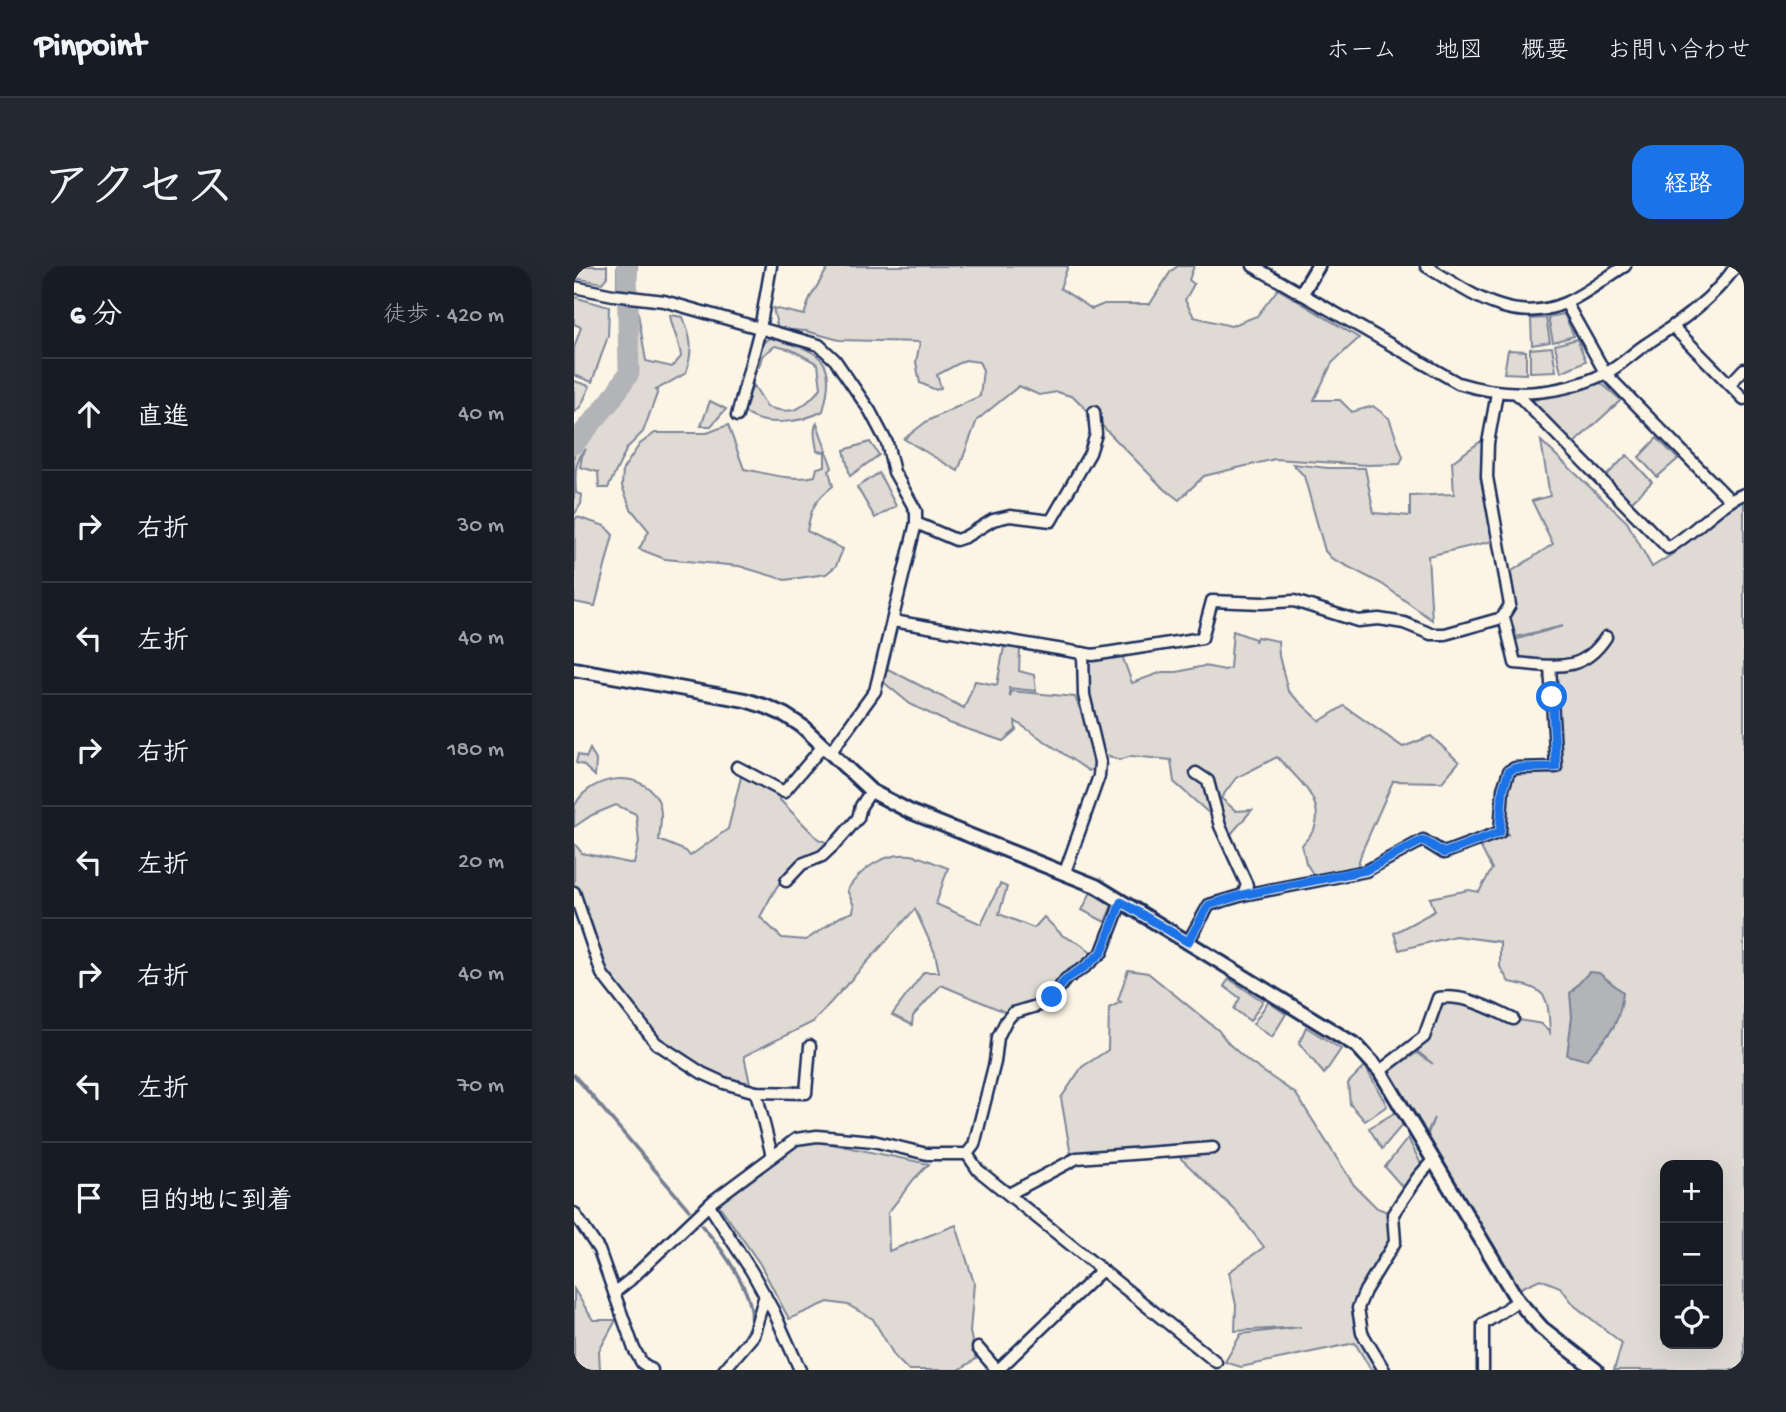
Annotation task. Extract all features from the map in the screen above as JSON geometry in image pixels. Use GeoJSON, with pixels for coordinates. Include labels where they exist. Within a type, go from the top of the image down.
{"type":"FeatureCollection","features":[{"type":"Feature","properties":{"kind":"street"},"geometry":{"type":"LineString","coordinates":[[737,416],[760,329],[771,266]]}},
{"type":"Feature","properties":{"kind":"street"},"geometry":{"type":"LineString","coordinates":[[1253,266],[1458,383],[1497,393],[1547,391],[1606,374],[1698,307],[1736,266]]}},
{"type":"Feature","properties":{"kind":"street"},"geometry":{"type":"LineString","coordinates":[[1302,293],[1318,266]]}},
{"type":"Feature","properties":{"kind":"street"},"geometry":{"type":"LineString","coordinates":[[1426,266],[1483,301],[1515,310],[1539,312],[1566,303],[1625,266]]}},
{"type":"Feature","properties":{"kind":"street"},"geometry":{"type":"LineString","coordinates":[[574,287],[664,301],[819,345],[835,360],[865,402],[887,443],[894,472],[916,511],[916,523],[875,691],[827,750],[784,792],[737,767]]}},
{"type":"Feature","properties":{"kind":"street"},"geometry":{"type":"LineString","coordinates":[[1566,303],[1606,374],[1730,500]]}},
{"type":"Feature","properties":{"kind":"street"},"geometry":{"type":"LineString","coordinates":[[1673,327],[1744,399]]}},
{"type":"Feature","properties":{"kind":"street"},"geometry":{"type":"LineString","coordinates":[[1730,384],[1744,369]]}},
{"type":"Feature","properties":{"kind":"street"},"geometry":{"type":"LineString","coordinates":[[1497,393],[1488,443],[1487,477],[1510,606],[1504,617],[1515,663],[1568,665],[1597,652],[1606,637]]}},
{"type":"Feature","properties":{"kind":"street"},"geometry":{"type":"LineString","coordinates":[[1516,393],[1668,548],[1687,537],[1730,500],[1744,494]]}},
{"type":"Feature","properties":{"kind":"street"},"geometry":{"type":"LineString","coordinates":[[916,523],[956,540],[993,520],[1010,516],[1051,522],[1090,453],[1096,435],[1094,412]]}},
{"type":"Feature","properties":{"kind":"street"},"geometry":{"type":"LineString","coordinates":[[893,621],[1093,655],[1202,638],[1212,601],[1294,601],[1358,621],[1379,619],[1404,623],[1431,634],[1445,634],[1504,617]]}},
{"type":"Feature","properties":{"kind":"street"},"geometry":{"type":"LineString","coordinates":[[1065,872],[1099,776],[1100,762],[1084,695],[1083,653]]}},
{"type":"Feature","properties":{"kind":"street"},"geometry":{"type":"LineString","coordinates":[[1188,942],[1209,905],[1242,895],[1366,870],[1423,840],[1444,853],[1500,832],[1503,789],[1509,771],[1515,768],[1556,767],[1550,666]]}},
{"type":"Feature","properties":{"kind":"street"},"geometry":{"type":"LineString","coordinates":[[574,668],[767,706],[794,720],[871,791],[911,812],[1096,886],[1357,1046],[1380,1071],[1518,1301],[1552,1337],[1596,1370]]}},
{"type":"Feature","properties":{"kind":"street"},"geometry":{"type":"LineString","coordinates":[[1196,773],[1208,781],[1220,826],[1247,886],[1242,895]]}},
{"type":"Feature","properties":{"kind":"street"},"geometry":{"type":"LineString","coordinates":[[786,881],[802,864],[822,856],[838,841],[858,818],[861,806],[871,791]]}},
{"type":"Feature","properties":{"kind":"street"},"geometry":{"type":"LineString","coordinates":[[574,892],[602,974],[656,1043],[702,1073],[756,1093],[806,1093],[810,1046]]}},
{"type":"Feature","properties":{"kind":"street"},"geometry":{"type":"LineString","coordinates":[[615,1292],[709,1205],[796,1139],[817,1136],[873,1141],[927,1154],[967,1154],[974,1146],[995,1062],[998,1037],[1006,1021],[1013,1013],[1043,1004],[1066,979],[1102,952],[1121,902]]}},
{"type":"Feature","properties":{"kind":"street"},"geometry":{"type":"LineString","coordinates":[[1380,1071],[1424,1037],[1438,998],[1451,996],[1473,1001],[1513,1019]]}},
{"type":"Feature","properties":{"kind":"street"},"geometry":{"type":"LineString","coordinates":[[756,1093],[772,1156]]}},
{"type":"Feature","properties":{"kind":"street"},"geometry":{"type":"LineString","coordinates":[[1009,1194],[1077,1158],[1213,1148]]}},
{"type":"Feature","properties":{"kind":"street"},"geometry":{"type":"LineString","coordinates":[[967,1154],[978,1170],[1216,1362]]}},
{"type":"Feature","properties":{"kind":"street"},"geometry":{"type":"LineString","coordinates":[[1384,1370],[1362,1333],[1358,1308],[1365,1290],[1395,1242],[1393,1214],[1434,1159]]}},
{"type":"Feature","properties":{"kind":"street"},"geometry":{"type":"LineString","coordinates":[[709,1205],[765,1295],[800,1370]]}},
{"type":"Feature","properties":{"kind":"street"},"geometry":{"type":"LineString","coordinates":[[574,1213],[599,1250],[634,1349],[642,1363],[652,1370]]}},
{"type":"Feature","properties":{"kind":"street"},"geometry":{"type":"LineString","coordinates":[[978,1348],[998,1370],[1102,1270]]}},
{"type":"Feature","properties":{"kind":"street"},"geometry":{"type":"LineString","coordinates":[[724,1370],[753,1336],[765,1295]]}},
{"type":"Feature","properties":{"kind":"street"},"geometry":{"type":"LineString","coordinates":[[1483,1370],[1483,1324],[1518,1301]]}},
{"type":"Feature","properties":{"kind":"shaded area"},"geometry":{"type":"Polygon","coordinates":[[[574,266],[607,266],[607,277],[602,283],[574,278],[574,266]]]}},
{"type":"Feature","properties":{"kind":"shaded area"},"geometry":{"type":"Polygon","coordinates":[[[617,266],[637,266],[635,293],[623,292],[617,287],[617,266]]]}},
{"type":"Feature","properties":{"kind":"shaded area"},"geometry":{"type":"Polygon","coordinates":[[[829,266],[1068,266],[1060,288],[1092,309],[1104,304],[1150,304],[1171,271],[1178,266],[1194,266],[1189,280],[1194,284],[1185,300],[1194,317],[1231,326],[1257,316],[1278,289],[1359,338],[1332,363],[1314,400],[1340,400],[1352,412],[1373,406],[1389,418],[1403,457],[1400,464],[1368,465],[1275,459],[1204,476],[1179,500],[1162,487],[1074,397],[1057,392],[1039,395],[1019,386],[977,420],[958,471],[904,439],[927,421],[980,396],[983,370],[979,362],[965,360],[937,375],[941,388],[936,390],[920,383],[916,362],[920,342],[839,340],[806,331],[778,329],[773,308],[804,315],[810,298],[829,266]]]}},
{"type":"Feature","properties":{"kind":"shaded area"},"geometry":{"type":"Polygon","coordinates":[[[574,297],[609,307],[608,336],[592,382],[574,375],[574,348],[581,327],[574,324],[574,297]]]}},
{"type":"Feature","properties":{"kind":"shaded area"},"geometry":{"type":"Polygon","coordinates":[[[621,301],[636,301],[646,361],[672,367],[681,357],[670,315],[683,317],[690,345],[688,365],[686,373],[656,390],[658,391],[643,432],[627,448],[608,488],[599,488],[598,472],[580,467],[586,449],[582,454],[576,475],[576,493],[582,495],[581,504],[574,515],[574,435],[584,419],[625,375],[628,348],[621,301]]]}},
{"type":"Feature","properties":{"kind":"shaded area"},"geometry":{"type":"Polygon","coordinates":[[[1564,314],[1574,336],[1553,342],[1548,317],[1564,314]]]}},
{"type":"Feature","properties":{"kind":"shaded area"},"geometry":{"type":"Polygon","coordinates":[[[1546,318],[1550,342],[1532,345],[1531,319],[1546,318]]]}},
{"type":"Feature","properties":{"kind":"shaded area"},"geometry":{"type":"Polygon","coordinates":[[[770,337],[800,347],[820,358],[828,377],[823,411],[793,421],[771,422],[760,420],[743,411],[753,384],[767,407],[785,411],[803,406],[821,388],[818,364],[792,350],[775,346],[762,356],[759,367],[756,367],[763,343],[770,337]]]}},
{"type":"Feature","properties":{"kind":"shaded area"},"geometry":{"type":"Polygon","coordinates":[[[1577,339],[1586,361],[1561,372],[1555,345],[1577,339]]]}},
{"type":"Feature","properties":{"kind":"shaded area"},"geometry":{"type":"Polygon","coordinates":[[[1552,347],[1556,371],[1530,372],[1530,349],[1552,347]]]}},
{"type":"Feature","properties":{"kind":"shaded area"},"geometry":{"type":"Polygon","coordinates":[[[1508,350],[1526,351],[1526,374],[1504,373],[1508,350]]]}},
{"type":"Feature","properties":{"kind":"shaded area"},"geometry":{"type":"Polygon","coordinates":[[[574,381],[590,386],[581,406],[574,413],[574,381]]]}},
{"type":"Feature","properties":{"kind":"shaded area"},"geometry":{"type":"Polygon","coordinates":[[[1601,383],[1621,400],[1572,445],[1532,404],[1534,400],[1601,383]]]}},
{"type":"Feature","properties":{"kind":"shaded area"},"geometry":{"type":"Polygon","coordinates":[[[710,401],[726,409],[711,426],[701,426],[710,401]]]}},
{"type":"Feature","properties":{"kind":"shaded area"},"geometry":{"type":"Polygon","coordinates":[[[817,423],[832,468],[829,471],[833,486],[815,505],[807,531],[843,549],[836,566],[826,574],[785,580],[739,566],[665,559],[639,549],[649,531],[631,509],[622,486],[623,469],[640,444],[655,433],[707,433],[728,425],[744,469],[807,478],[815,476],[817,468],[825,466],[825,452],[817,451],[817,423]]]}},
{"type":"Feature","properties":{"kind":"shaded area"},"geometry":{"type":"Polygon","coordinates":[[[1657,438],[1678,459],[1657,477],[1639,457],[1657,438]]]}},
{"type":"Feature","properties":{"kind":"shaded area"},"geometry":{"type":"Polygon","coordinates":[[[1484,439],[1493,541],[1428,556],[1432,620],[1382,584],[1331,558],[1325,551],[1304,476],[1293,464],[1365,468],[1374,513],[1410,516],[1410,496],[1454,494],[1452,462],[1484,439]]]}},
{"type":"Feature","properties":{"kind":"shaded area"},"geometry":{"type":"Polygon","coordinates":[[[1541,441],[1627,522],[1652,567],[1674,553],[1730,500],[1744,497],[1744,1370],[1614,1370],[1622,1343],[1575,1306],[1560,1287],[1540,1279],[1519,1289],[1426,1139],[1434,1118],[1426,1135],[1388,1071],[1417,1053],[1433,1064],[1412,1047],[1423,1035],[1438,998],[1484,1004],[1513,1019],[1542,1024],[1550,1033],[1548,1010],[1543,996],[1532,988],[1509,982],[1500,967],[1500,942],[1455,936],[1399,950],[1394,933],[1435,911],[1430,898],[1469,890],[1479,892],[1492,869],[1477,840],[1509,835],[1500,832],[1507,771],[1555,767],[1551,668],[1518,660],[1514,640],[1563,626],[1511,638],[1506,619],[1514,602],[1509,573],[1553,544],[1532,501],[1550,496],[1541,441]]]}},
{"type":"Feature","properties":{"kind":"shaded area"},"geometry":{"type":"Polygon","coordinates":[[[870,442],[879,455],[850,476],[844,450],[870,442]]]}},
{"type":"Feature","properties":{"kind":"shaded area"},"geometry":{"type":"Polygon","coordinates":[[[1627,455],[1652,482],[1630,503],[1605,477],[1627,455]]]}},
{"type":"Feature","properties":{"kind":"shaded area"},"geometry":{"type":"Polygon","coordinates":[[[879,473],[896,506],[875,518],[857,487],[879,473]]]}},
{"type":"Feature","properties":{"kind":"shaded area"},"geometry":{"type":"Polygon","coordinates":[[[577,517],[605,526],[613,535],[595,606],[574,602],[577,517]]]}},
{"type":"Feature","properties":{"kind":"shaded area"},"geometry":{"type":"Polygon","coordinates":[[[1233,631],[1255,639],[1255,642],[1257,637],[1278,641],[1288,691],[1320,721],[1344,706],[1403,747],[1431,736],[1459,762],[1442,782],[1393,781],[1356,871],[1316,879],[1306,863],[1302,845],[1315,827],[1316,807],[1306,788],[1277,757],[1236,778],[1221,798],[1236,811],[1252,810],[1231,834],[1254,888],[1243,891],[1211,815],[1174,782],[1171,760],[1132,756],[1119,760],[1104,754],[1087,696],[1087,660],[1121,653],[1132,683],[1162,672],[1177,672],[1204,666],[1225,670],[1230,668],[1233,631]]]}},
{"type":"Feature","properties":{"kind":"shaded area"},"geometry":{"type":"Polygon","coordinates":[[[1004,647],[1020,648],[1019,671],[1034,675],[1036,691],[1009,688],[1010,697],[1011,691],[1075,697],[1085,722],[1095,767],[1089,771],[1015,721],[1016,730],[1003,741],[949,723],[910,704],[881,680],[884,667],[964,708],[975,681],[997,685],[1004,647]]]}},
{"type":"Feature","properties":{"kind":"shaded area"},"geometry":{"type":"Polygon","coordinates":[[[590,749],[596,760],[595,776],[583,765],[576,763],[578,754],[586,758],[590,749]]]}},
{"type":"Feature","properties":{"kind":"shaded area"},"geometry":{"type":"Polygon","coordinates":[[[742,773],[778,793],[779,799],[818,839],[828,843],[787,874],[760,917],[782,938],[806,940],[840,917],[853,912],[854,906],[847,890],[859,875],[883,859],[911,855],[948,868],[936,904],[981,924],[1000,884],[1007,887],[999,914],[1034,928],[1044,917],[1063,936],[1081,944],[1095,956],[1043,1004],[1012,1015],[941,985],[913,1016],[912,1025],[892,1015],[924,972],[939,972],[935,953],[915,909],[813,1022],[744,1056],[751,1088],[691,1066],[656,1043],[598,966],[574,894],[574,843],[582,853],[634,864],[639,842],[636,814],[616,805],[592,815],[574,827],[575,805],[582,795],[603,782],[627,779],[639,782],[649,788],[659,803],[659,840],[686,851],[690,856],[728,829],[742,773]]]}},
{"type":"Feature","properties":{"kind":"shaded area"},"geometry":{"type":"Polygon","coordinates":[[[1091,892],[1113,903],[1105,922],[1082,910],[1091,892]]]}},
{"type":"Feature","properties":{"kind":"shaded area"},"geometry":{"type":"Polygon","coordinates":[[[1128,970],[1148,973],[1218,1030],[1248,1061],[1296,1094],[1354,1185],[1377,1208],[1393,1214],[1395,1242],[1358,1308],[1361,1337],[1376,1370],[1371,1370],[1355,1343],[1241,1367],[1225,1362],[1241,1334],[1301,1327],[1235,1331],[1236,1305],[1229,1272],[1264,1247],[1235,1210],[1173,1151],[1071,1156],[1061,1098],[1082,1067],[1108,1050],[1109,1008],[1121,1002],[1118,1000],[1128,970]]]}},
{"type":"Feature","properties":{"kind":"shaded area"},"geometry":{"type":"Polygon","coordinates":[[[1589,972],[1599,973],[1623,992],[1616,1022],[1586,1060],[1567,1055],[1572,1017],[1570,993],[1589,972]]]}},
{"type":"Feature","properties":{"kind":"shaded area"},"geometry":{"type":"Polygon","coordinates":[[[1229,979],[1263,1001],[1250,1021],[1234,1009],[1240,998],[1224,986],[1229,979]]]}},
{"type":"Feature","properties":{"kind":"shaded area"},"geometry":{"type":"Polygon","coordinates":[[[1268,1002],[1286,1014],[1272,1037],[1253,1024],[1268,1002]]]}},
{"type":"Feature","properties":{"kind":"shaded area"},"geometry":{"type":"Polygon","coordinates":[[[1306,1027],[1341,1049],[1324,1074],[1299,1043],[1306,1027]]]}},
{"type":"Feature","properties":{"kind":"shaded area"},"geometry":{"type":"Polygon","coordinates":[[[1365,1066],[1387,1106],[1365,1121],[1350,1104],[1348,1083],[1365,1066]]]}},
{"type":"Feature","properties":{"kind":"shaded area"},"geometry":{"type":"Polygon","coordinates":[[[1396,1112],[1403,1124],[1382,1149],[1369,1128],[1396,1112]]]}},
{"type":"Feature","properties":{"kind":"shaded area"},"geometry":{"type":"Polygon","coordinates":[[[803,1138],[929,1164],[888,1213],[889,1251],[956,1225],[974,1283],[970,1332],[976,1359],[959,1370],[908,1370],[895,1357],[873,1319],[848,1305],[828,1302],[789,1319],[760,1264],[719,1205],[736,1184],[803,1138]]]}},
{"type":"Feature","properties":{"kind":"shaded area"},"geometry":{"type":"Polygon","coordinates":[[[1408,1138],[1422,1166],[1406,1191],[1385,1167],[1408,1138]]]}},
{"type":"Feature","properties":{"kind":"shaded area"},"geometry":{"type":"Polygon","coordinates":[[[574,1289],[593,1320],[616,1320],[599,1351],[600,1370],[574,1370],[574,1289]]]}},
{"type":"Feature","properties":{"kind":"waterway"},"geometry":{"type":"LineString","coordinates":[[574,444],[611,400],[629,373],[627,266]]}},
{"type":"Feature","properties":{"kind":"waterway"},"geometry":{"type":"LineString","coordinates":[[574,1075],[689,1210]]}},
{"type":"Feature","properties":{"kind":"waterway"},"geometry":{"type":"LineString","coordinates":[[702,1226],[737,1274],[750,1303],[749,1328],[727,1360]]}},
{"type":"Feature","properties":{"kind":"route"},"geometry":{"type":"LineString","coordinates":[[1052,997],[1066,979],[1102,952],[1121,902],[1188,942],[1209,905],[1242,895],[1366,870],[1423,840],[1444,853],[1500,832],[1503,789],[1509,771],[1515,768],[1556,767],[1552,697]]}}]}
